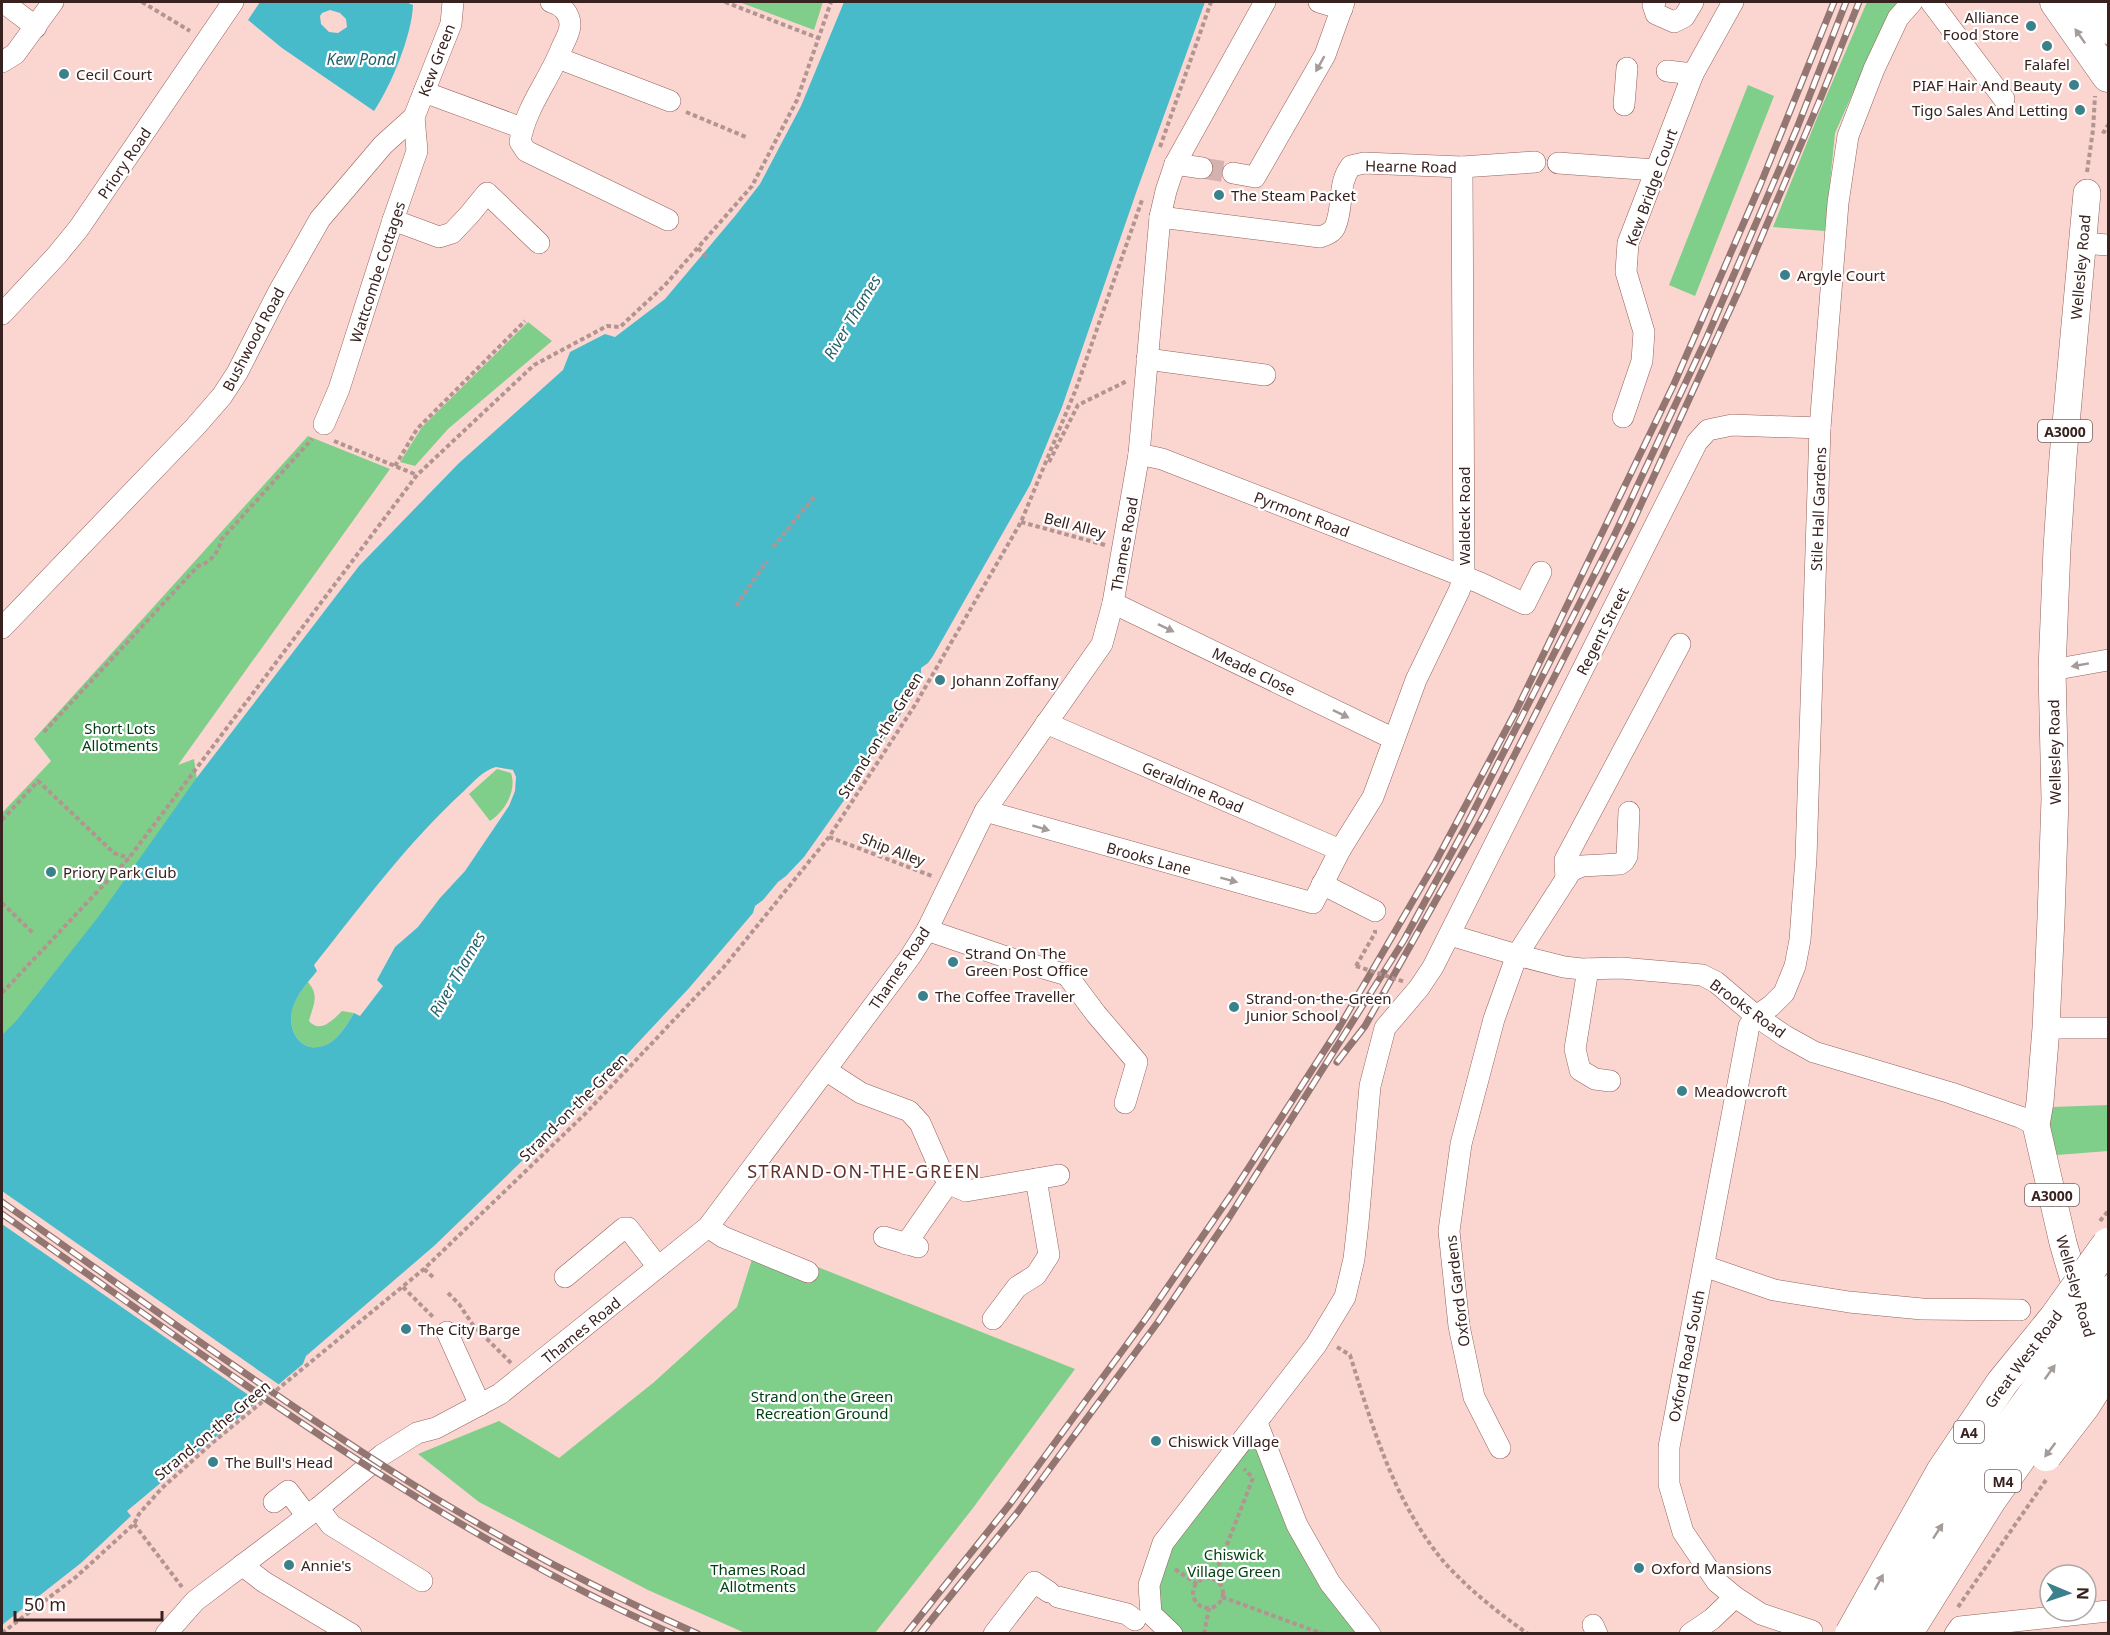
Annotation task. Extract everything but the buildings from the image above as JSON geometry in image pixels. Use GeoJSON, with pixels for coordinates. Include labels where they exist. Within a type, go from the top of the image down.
{"type":"FeatureCollection","features":[{"type":"Feature","properties":{"kind":"highway"},"geometry":{"type":"LineString","coordinates":[[2056,2],[2102,82]]}},
{"type":"Feature","properties":{"kind":"highway"},"geometry":{"type":"LineString","coordinates":[[2089,2],[2109,28]]}},
{"type":"Feature","properties":{"kind":"highway","name":"Great West Road"},"geometry":{"type":"LineString","coordinates":[[1851,1634],[1942,1472],[2002,1383],[2055,1318],[2109,1244]]}},
{"type":"Feature","properties":{"kind":"highway","name":"M4"},"geometry":{"type":"LineString","coordinates":[[1872,1634],[1967,1487],[2109,1292]]}},
{"type":"Feature","properties":{"kind":"highway","name":"M4"},"geometry":{"type":"LineString","coordinates":[[1905,1634],[1990,1500],[2109,1333]]}},
{"type":"Feature","properties":{"kind":"highway"},"geometry":{"type":"LineString","coordinates":[[1915,1634],[1950,1582],[2083,1407],[2109,1368]]}},
{"type":"Feature","properties":{"kind":"main road","name":"Wellesley Road"},"geometry":{"type":"LineString","coordinates":[[2086,193],[2096,244],[2062,457],[2052,670],[2055,799],[2046,1028],[2036,1125],[2063,1243],[2109,1394]]}},
{"type":"Feature","properties":{"kind":"street"},"geometry":{"type":"LineString","coordinates":[[3,2],[36,27]]}},
{"type":"Feature","properties":{"kind":"street"},"geometry":{"type":"LineString","coordinates":[[2,62],[15,54],[53,2]]}},
{"type":"Feature","properties":{"kind":"street","name":"Priory Road"},"geometry":{"type":"LineString","coordinates":[[2,314],[79,228],[233,2]]}},
{"type":"Feature","properties":{"kind":"street","name":"Kew Green"},"geometry":{"type":"LineString","coordinates":[[414,117],[451,24],[453,2]]}},
{"type":"Feature","properties":{"kind":"street"},"geometry":{"type":"LineString","coordinates":[[557,2],[568,16],[570,27],[558,58],[522,128],[520,141],[526,151],[668,220]]}},
{"type":"Feature","properties":{"kind":"street"},"geometry":{"type":"LineString","coordinates":[[1233,173],[1255,177],[1325,54],[1343,5],[1319,2]]}},
{"type":"Feature","properties":{"kind":"street"},"geometry":{"type":"LineString","coordinates":[[1655,2],[1653,5],[1656,14],[1674,22],[1684,17],[1693,2]]}},
{"type":"Feature","properties":{"kind":"street","name":"Kew Bridge Court"},"geometry":{"type":"LineString","coordinates":[[1623,417],[1642,361],[1644,332],[1626,273],[1628,243],[1693,74],[1733,2]]}},
{"type":"Feature","properties":{"kind":"street","name":"Stile Hall Gardens"},"geometry":{"type":"LineString","coordinates":[[1756,1016],[1784,993],[1795,966],[1800,940],[1806,858],[1820,428],[1838,203],[1848,136],[1888,38],[1898,18],[1912,2]]}},
{"type":"Feature","properties":{"kind":"street"},"geometry":{"type":"LineString","coordinates":[[1931,2],[2004,99]]}},
{"type":"Feature","properties":{"kind":"street","name":"Thames Road"},"geometry":{"type":"LineString","coordinates":[[166,1634],[195,1601],[313,1512],[382,1455],[417,1432],[435,1428],[517,1383],[708,1227],[827,1071],[910,957],[927,930],[985,811],[1102,644],[1113,603],[1139,454],[1160,217],[1166,191],[1166,161],[1261,9]]}},
{"type":"Feature","properties":{"kind":"street"},"geometry":{"type":"LineString","coordinates":[[558,58],[670,101]]}},
{"type":"Feature","properties":{"kind":"street"},"geometry":{"type":"LineString","coordinates":[[1624,105],[1627,68]]}},
{"type":"Feature","properties":{"kind":"street"},"geometry":{"type":"LineString","coordinates":[[1667,71],[1693,74]]}},
{"type":"Feature","properties":{"kind":"street"},"geometry":{"type":"LineString","coordinates":[[424,92],[522,128]]}},
{"type":"Feature","properties":{"kind":"street","name":"Wattcombe Cottages"},"geometry":{"type":"LineString","coordinates":[[320,429],[339,389],[417,151],[414,117]]}},
{"type":"Feature","properties":{"kind":"street","name":"Bushwood Road"},"geometry":{"type":"LineString","coordinates":[[2,628],[222,396],[237,373],[278,293],[320,219],[383,145],[414,117]]}},
{"type":"Feature","properties":{"kind":"street"},"geometry":{"type":"LineString","coordinates":[[1166,161],[1202,168]]}},
{"type":"Feature","properties":{"kind":"street","name":"Hearne Road"},"geometry":{"type":"LineString","coordinates":[[1160,217],[1320,237],[1328,235],[1335,228],[1344,175],[1351,166],[1364,163],[1462,167],[1535,162]]}},
{"type":"Feature","properties":{"kind":"street"},"geometry":{"type":"LineString","coordinates":[[1558,163],[1655,171]]}},
{"type":"Feature","properties":{"kind":"street","name":"Waldeck Road"},"geometry":{"type":"LineString","coordinates":[[1317,893],[1373,796],[1416,680],[1464,577],[1462,167]]}},
{"type":"Feature","properties":{"kind":"street"},"geometry":{"type":"LineString","coordinates":[[393,220],[439,237],[452,233],[487,193],[539,243]]}},
{"type":"Feature","properties":{"kind":"street"},"geometry":{"type":"LineString","coordinates":[[1147,359],[1265,375]]}},
{"type":"Feature","properties":{"kind":"street","name":"Regent Street"},"geometry":{"type":"LineString","coordinates":[[1450,936],[1696,442],[1707,430],[1732,425],[1820,428]]}},
{"type":"Feature","properties":{"kind":"street","name":"Pyrmont Road"},"geometry":{"type":"LineString","coordinates":[[1139,454],[1161,459],[1464,577],[1525,604],[1542,572]]}},
{"type":"Feature","properties":{"kind":"street","name":"Meade Close"},"geometry":{"type":"LineString","coordinates":[[1113,603],[1394,739]]}},
{"type":"Feature","properties":{"kind":"street"},"geometry":{"type":"LineString","coordinates":[[1566,879],[1565,860],[1680,644]]}},
{"type":"Feature","properties":{"kind":"street"},"geometry":{"type":"LineString","coordinates":[[2052,670],[2109,660]]}},
{"type":"Feature","properties":{"kind":"street","name":"Geraldine Road"},"geometry":{"type":"LineString","coordinates":[[1046,723],[1340,850]]}},
{"type":"Feature","properties":{"kind":"street","name":"Brooks Lane"},"geometry":{"type":"LineString","coordinates":[[985,811],[1317,893],[1375,911]]}},
{"type":"Feature","properties":{"kind":"street"},"geometry":{"type":"LineString","coordinates":[[1566,879],[1576,868],[1620,864],[1624,861],[1627,856],[1629,812]]}},
{"type":"Feature","properties":{"kind":"street","name":"Oxford Gardens"},"geometry":{"type":"LineString","coordinates":[[1500,1448],[1474,1397],[1459,1326],[1449,1231],[1461,1144],[1494,1019],[1517,955],[1566,879]]}},
{"type":"Feature","properties":{"kind":"street"},"geometry":{"type":"LineString","coordinates":[[927,930],[1067,975],[1096,1014],[1137,1062],[1125,1103]]}},
{"type":"Feature","properties":{"kind":"street"},"geometry":{"type":"LineString","coordinates":[[1137,1622],[1163,1543],[1257,1424],[1320,1338],[1345,1297],[1354,1259],[1370,1086],[1384,1028],[1419,988],[1450,936]]}},
{"type":"Feature","properties":{"kind":"street","name":"Brooks Road"},"geometry":{"type":"LineString","coordinates":[[1450,936],[1564,967],[1621,968],[1702,975],[1716,982],[1756,1016],[1785,1036],[1814,1052],[1951,1093],[2020,1117],[2036,1125]]}},
{"type":"Feature","properties":{"kind":"street"},"geometry":{"type":"LineString","coordinates":[[1588,969],[1575,1049],[1580,1070],[1595,1079],[1610,1081]]}},
{"type":"Feature","properties":{"kind":"street","name":"Oxford Road South"},"geometry":{"type":"LineString","coordinates":[[1756,1016],[1749,1026],[1669,1446],[1669,1484],[1683,1532],[1717,1582],[1761,1614],[1812,1631]]}},
{"type":"Feature","properties":{"kind":"street"},"geometry":{"type":"LineString","coordinates":[[2046,1028],[2109,1028]]}},
{"type":"Feature","properties":{"kind":"street"},"geometry":{"type":"LineString","coordinates":[[827,1071],[861,1093],[909,1111],[920,1123],[942,1173],[952,1185],[966,1191],[1059,1175]]}},
{"type":"Feature","properties":{"kind":"street"},"geometry":{"type":"LineString","coordinates":[[993,1319],[1017,1287],[1036,1275],[1049,1255],[1036,1179]]}},
{"type":"Feature","properties":{"kind":"street"},"geometry":{"type":"LineString","coordinates":[[884,1237],[913,1246],[949,1182]]}},
{"type":"Feature","properties":{"kind":"street"},"geometry":{"type":"LineString","coordinates":[[708,1227],[723,1237],[808,1272]]}},
{"type":"Feature","properties":{"kind":"street"},"geometry":{"type":"LineString","coordinates":[[565,1277],[624,1228],[628,1228],[658,1267]]}},
{"type":"Feature","properties":{"kind":"street"},"geometry":{"type":"LineString","coordinates":[[1704,1266],[1774,1290],[1849,1302],[1922,1309],[2020,1310]]}},
{"type":"Feature","properties":{"kind":"street"},"geometry":{"type":"LineString","coordinates":[[447,1332],[480,1405]]}},
{"type":"Feature","properties":{"kind":"street"},"geometry":{"type":"LineString","coordinates":[[1257,1424],[1297,1525],[1330,1583],[1370,1634]]}},
{"type":"Feature","properties":{"kind":"street"},"geometry":{"type":"LineString","coordinates":[[273,1502],[288,1491],[331,1525],[422,1581]]}},
{"type":"Feature","properties":{"kind":"street"},"geometry":{"type":"LineString","coordinates":[[242,1565],[273,1588],[351,1634]]}},
{"type":"Feature","properties":{"kind":"street"},"geometry":{"type":"LineString","coordinates":[[994,1634],[1034,1582],[1054,1594],[1127,1614],[1137,1622],[1172,1634]]}},
{"type":"Feature","properties":{"kind":"street"},"geometry":{"type":"LineString","coordinates":[[1690,1634],[1735,1597]]}},
{"type":"Feature","properties":{"kind":"street"},"geometry":{"type":"LineString","coordinates":[[1956,1625],[2109,1611]]}},
{"type":"Feature","properties":{"kind":"path"},"geometry":{"type":"LineString","coordinates":[[142,2],[206,41]]}},
{"type":"Feature","properties":{"kind":"path"},"geometry":{"type":"LineString","coordinates":[[725,2],[818,38]]}},
{"type":"Feature","properties":{"kind":"path"},"geometry":{"type":"LineString","coordinates":[[2,993],[129,858],[417,475],[534,365],[607,326],[620,327],[665,285],[752,186],[797,100],[831,2]]}},
{"type":"Feature","properties":{"kind":"path"},"geometry":{"type":"LineString","coordinates":[[1166,161],[1211,2]]}},
{"type":"Feature","properties":{"kind":"path","name":"Wellesley Road"},"geometry":{"type":"LineString","coordinates":[[2086,193],[2085,182],[2102,82]]}},
{"type":"Feature","properties":{"kind":"path"},"geometry":{"type":"LineString","coordinates":[[670,101],[674,107],[746,137]]}},
{"type":"Feature","properties":{"kind":"path"},"geometry":{"type":"LineString","coordinates":[[2102,131],[2104,132],[2109,125]]}},
{"type":"Feature","properties":{"kind":"path"},"geometry":{"type":"LineString","coordinates":[[1036,488],[1076,389],[1145,190]]}},
{"type":"Feature","properties":{"kind":"path"},"geometry":{"type":"LineString","coordinates":[[698,248],[708,259]]}},
{"type":"Feature","properties":{"kind":"path"},"geometry":{"type":"LineString","coordinates":[[395,466],[417,429],[525,321]]}},
{"type":"Feature","properties":{"kind":"path"},"geometry":{"type":"LineString","coordinates":[[1036,488],[1078,405],[1133,378]]}},
{"type":"Feature","properties":{"kind":"path"},"geometry":{"type":"LineString","coordinates":[[44,732],[198,566],[207,564],[220,547],[221,540],[320,429],[417,475]]}},
{"type":"Feature","properties":{"kind":"path","name":"Strand-on-the-Green"},"geometry":{"type":"LineString","coordinates":[[2,1633],[76,1577],[134,1524],[139,1514],[162,1488],[212,1443],[424,1269],[595,1103],[723,968],[829,837],[915,705],[1021,522],[1036,488]]}},
{"type":"Feature","properties":{"kind":"path"},"geometry":{"type":"LineString","coordinates":[[773,547],[815,496]]}},
{"type":"Feature","properties":{"kind":"path","name":"Bell Alley"},"geometry":{"type":"LineString","coordinates":[[1021,522],[1123,550]]}},
{"type":"Feature","properties":{"kind":"path"},"geometry":{"type":"LineString","coordinates":[[736,606],[768,561]]}},
{"type":"Feature","properties":{"kind":"path"},"geometry":{"type":"LineString","coordinates":[[2,819],[38,781],[114,853],[129,858]]}},
{"type":"Feature","properties":{"kind":"path","name":"Ship Alley"},"geometry":{"type":"LineString","coordinates":[[829,837],[949,883]]}},
{"type":"Feature","properties":{"kind":"path"},"geometry":{"type":"LineString","coordinates":[[2,903],[34,934]]}},
{"type":"Feature","properties":{"kind":"path"},"geometry":{"type":"LineString","coordinates":[[1375,933],[1356,966],[1405,982]]}},
{"type":"Feature","properties":{"kind":"path"},"geometry":{"type":"LineString","coordinates":[[588,1097],[595,1103]]}},
{"type":"Feature","properties":{"kind":"path"},"geometry":{"type":"LineString","coordinates":[[424,1269],[433,1277]]}},
{"type":"Feature","properties":{"kind":"path"},"geometry":{"type":"LineString","coordinates":[[403,1287],[447,1332]]}},
{"type":"Feature","properties":{"kind":"path"},"geometry":{"type":"LineString","coordinates":[[448,1293],[459,1304],[473,1325],[516,1368]]}},
{"type":"Feature","properties":{"kind":"path"},"geometry":{"type":"LineString","coordinates":[[1320,1338],[1350,1355],[1377,1442],[1417,1524],[1433,1549],[1457,1576],[1528,1634]]}},
{"type":"Feature","properties":{"kind":"path"},"geometry":{"type":"LineString","coordinates":[[1213,1580],[1254,1478],[1231,1456]]}},
{"type":"Feature","properties":{"kind":"path"},"geometry":{"type":"LineString","coordinates":[[1956,1625],[2048,1478]]}},
{"type":"Feature","properties":{"kind":"path"},"geometry":{"type":"LineString","coordinates":[[134,1524],[184,1590]]}},
{"type":"Feature","properties":{"kind":"path"},"geometry":{"type":"LineString","coordinates":[[1158,1557],[1197,1584]]}},
{"type":"Feature","properties":{"kind":"path"},"geometry":{"type":"LineString","coordinates":[[1203,1580],[1213,1580],[1222,1589],[1222,1597],[1219,1604],[1209,1608],[1202,1607],[1196,1602],[1194,1595],[1197,1584],[1203,1580]]}},
{"type":"Feature","properties":{"kind":"path"},"geometry":{"type":"LineString","coordinates":[[1222,1597],[1323,1634]]}},
{"type":"Feature","properties":{"kind":"path"},"geometry":{"type":"LineString","coordinates":[[1204,1634],[1209,1608]]}},
{"type":"Feature","properties":{"kind":"green space"},"geometry":{"type":"Polygon","coordinates":[[[739,2],[823,2],[814,30],[739,2]]]}},
{"type":"Feature","properties":{"kind":"green space"},"geometry":{"type":"Polygon","coordinates":[[[1867,2],[1898,2],[1885,21],[1835,133],[1825,231],[1773,227],[1819,113],[1867,2]]]}},
{"type":"Feature","properties":{"kind":"green space"},"geometry":{"type":"Polygon","coordinates":[[[1748,85],[1774,96],[1695,296],[1669,285],[1748,85]]]}},
{"type":"Feature","properties":{"kind":"green space"},"geometry":{"type":"Polygon","coordinates":[[[528,322],[552,341],[448,429],[415,466],[400,462],[422,427],[528,322]]]}},
{"type":"Feature","properties":{"kind":"green space","name":"Short Lots Allotments"},"geometry":{"type":"Polygon","coordinates":[[[308,436],[390,469],[178,765],[194,759],[198,786],[2,1052],[2,813],[51,761],[34,739],[308,436]]]}},
{"type":"Feature","properties":{"kind":"green space"},"geometry":{"type":"Polygon","coordinates":[[[497,769],[511,773],[512,787],[505,806],[490,821],[469,794],[497,769]]]}},
{"type":"Feature","properties":{"kind":"green space"},"geometry":{"type":"Polygon","coordinates":[[[308,982],[315,996],[309,1021],[313,1025],[322,1026],[342,1011],[354,1013],[338,1036],[321,1046],[305,1045],[294,1033],[292,1025],[293,1006],[308,982]]]}},
{"type":"Feature","properties":{"kind":"green space"},"geometry":{"type":"Polygon","coordinates":[[[2108,1105],[2108,1151],[2057,1155],[2048,1133],[2052,1107],[2108,1105]]]}},
{"type":"Feature","properties":{"kind":"green space","name":"Strand on the Green Recreation Ground"},"geometry":{"type":"Polygon","coordinates":[[[755,1250],[795,1258],[1075,1369],[973,1508],[875,1633],[745,1633],[648,1590],[479,1502],[418,1454],[499,1421],[559,1458],[653,1383],[737,1307],[755,1250]]]}},
{"type":"Feature","properties":{"kind":"green space","name":"Chiswick Village Green"},"geometry":{"type":"Polygon","coordinates":[[[1253,1423],[1361,1633],[1169,1633],[1151,1586],[1161,1541],[1253,1423]]]}},
{"type":"Feature","properties":{"kind":"water","name":"Kew Pond"},"geometry":{"type":"Polygon","coordinates":[[[260,2],[406,2],[413,5],[409,31],[400,60],[374,111],[282,48],[248,20],[260,2]],[[330,10],[320,16],[321,24],[329,32],[338,33],[347,27],[346,19],[340,13],[330,10]]]}},
{"type":"Feature","properties":{"kind":"water","name":"River Thames"},"geometry":{"type":"Polygon","coordinates":[[[844,2],[1205,2],[1062,407],[1030,485],[933,656],[921,668],[921,680],[909,701],[804,857],[755,906],[753,913],[690,987],[577,1108],[434,1246],[306,1356],[303,1364],[127,1511],[131,1516],[81,1563],[2,1625],[2,1035],[17,1020],[99,916],[195,780],[359,566],[459,463],[563,370],[570,352],[605,334],[615,337],[665,299],[760,184],[801,106],[844,2]],[[496,767],[487,771],[443,811],[386,875],[314,965],[317,971],[295,1002],[291,1016],[294,1034],[305,1045],[313,1047],[331,1042],[344,1029],[354,1013],[360,1016],[383,986],[377,980],[395,947],[418,927],[465,871],[509,806],[515,791],[516,777],[513,770],[496,767]]]}},
{"type":"Feature","properties":{"kind":"pier"},"geometry":{"type":"Polygon","coordinates":[[[2,1191],[281,1386],[260,1403],[2,1224],[2,1191]]]}},
{"type":"Feature","properties":{"kind":"tunnel"},"geometry":{"type":"LineString","coordinates":[[1202,168],[1233,173]]}},
{"type":"Feature","properties":{"kind":"railway"},"geometry":{"type":"LineString","coordinates":[[906,1634],[1010,1504],[1147,1317],[1233,1192],[1337,1031],[1435,863],[1516,711],[1674,384],[1761,183],[1834,2]]}},
{"type":"Feature","properties":{"kind":"railway"},"geometry":{"type":"LineString","coordinates":[[920,1634],[1017,1513],[1158,1322],[1230,1216],[1404,940],[1464,830],[1613,538],[1707,337],[1797,128],[1846,2]]}},
{"type":"Feature","properties":{"kind":"railway"},"geometry":{"type":"LineString","coordinates":[[1337,1062],[1365,1026],[1484,815],[1631,526],[1739,290],[1859,2]]}},
{"type":"Feature","properties":{"kind":"railway"},"geometry":{"type":"LineString","coordinates":[[2,1202],[243,1372],[340,1438],[427,1493],[541,1558],[698,1634]]}},
{"type":"Feature","properties":{"kind":"railway"},"geometry":{"type":"LineString","coordinates":[[2,1214],[245,1385],[411,1494],[583,1591],[673,1634]]}},
{"type":"Feature","properties":{"kind":"place","name":"Alliance Food Store"},"geometry":{"type":"Point","coordinates":[2031,26]}},
{"type":"Feature","properties":{"kind":"place","name":"Falafel"},"geometry":{"type":"Point","coordinates":[2047,46]}},
{"type":"Feature","properties":{"kind":"place","name":"Cecil Court"},"geometry":{"type":"Point","coordinates":[64,74]}},
{"type":"Feature","properties":{"kind":"place","name":"PIAF Hair And Beauty"},"geometry":{"type":"Point","coordinates":[2074,85]}},
{"type":"Feature","properties":{"kind":"place","name":"Tigo Sales And Letting"},"geometry":{"type":"Point","coordinates":[2080,110]}},
{"type":"Feature","properties":{"kind":"place","name":"The Steam Packet"},"geometry":{"type":"Point","coordinates":[1219,195]}},
{"type":"Feature","properties":{"kind":"place","name":"Argyle Court"},"geometry":{"type":"Point","coordinates":[1785,275]}},
{"type":"Feature","properties":{"kind":"place","name":"Johann Zoffany"},"geometry":{"type":"Point","coordinates":[940,680]}},
{"type":"Feature","properties":{"kind":"place","name":"Priory Park Club"},"geometry":{"type":"Point","coordinates":[51,872]}},
{"type":"Feature","properties":{"kind":"place","name":"Strand On The Green Post Office"},"geometry":{"type":"Point","coordinates":[953,962]}},
{"type":"Feature","properties":{"kind":"place","name":"The Coffee Traveller"},"geometry":{"type":"Point","coordinates":[923,996]}},
{"type":"Feature","properties":{"kind":"place","name":"Strand-on-the-Green Junior School"},"geometry":{"type":"Point","coordinates":[1234,1007]}},
{"type":"Feature","properties":{"kind":"place","name":"Meadowcroft"},"geometry":{"type":"Point","coordinates":[1682,1091]}},
{"type":"Feature","properties":{"kind":"place","name":"The City Barge"},"geometry":{"type":"Point","coordinates":[406,1329]}},
{"type":"Feature","properties":{"kind":"place","name":"Chiswick Village"},"geometry":{"type":"Point","coordinates":[1156,1441]}},
{"type":"Feature","properties":{"kind":"place","name":"The Bull's Head"},"geometry":{"type":"Point","coordinates":[213,1462]}},
{"type":"Feature","properties":{"kind":"place","name":"Annie's"},"geometry":{"type":"Point","coordinates":[289,1565]}},
{"type":"Feature","properties":{"kind":"place","name":"Oxford Mansions"},"geometry":{"type":"Point","coordinates":[1639,1568]}},
{"type":"Feature","properties":{"kind":"district","name":"STRAND-ON-THE-GREEN"},"geometry":{"type":"Point","coordinates":[864,1171]}},
{"type":"Feature","properties":{"kind":"park label","name":"Thames Road Allotments"},"geometry":{"type":"Point","coordinates":[758,1578]}}]}
